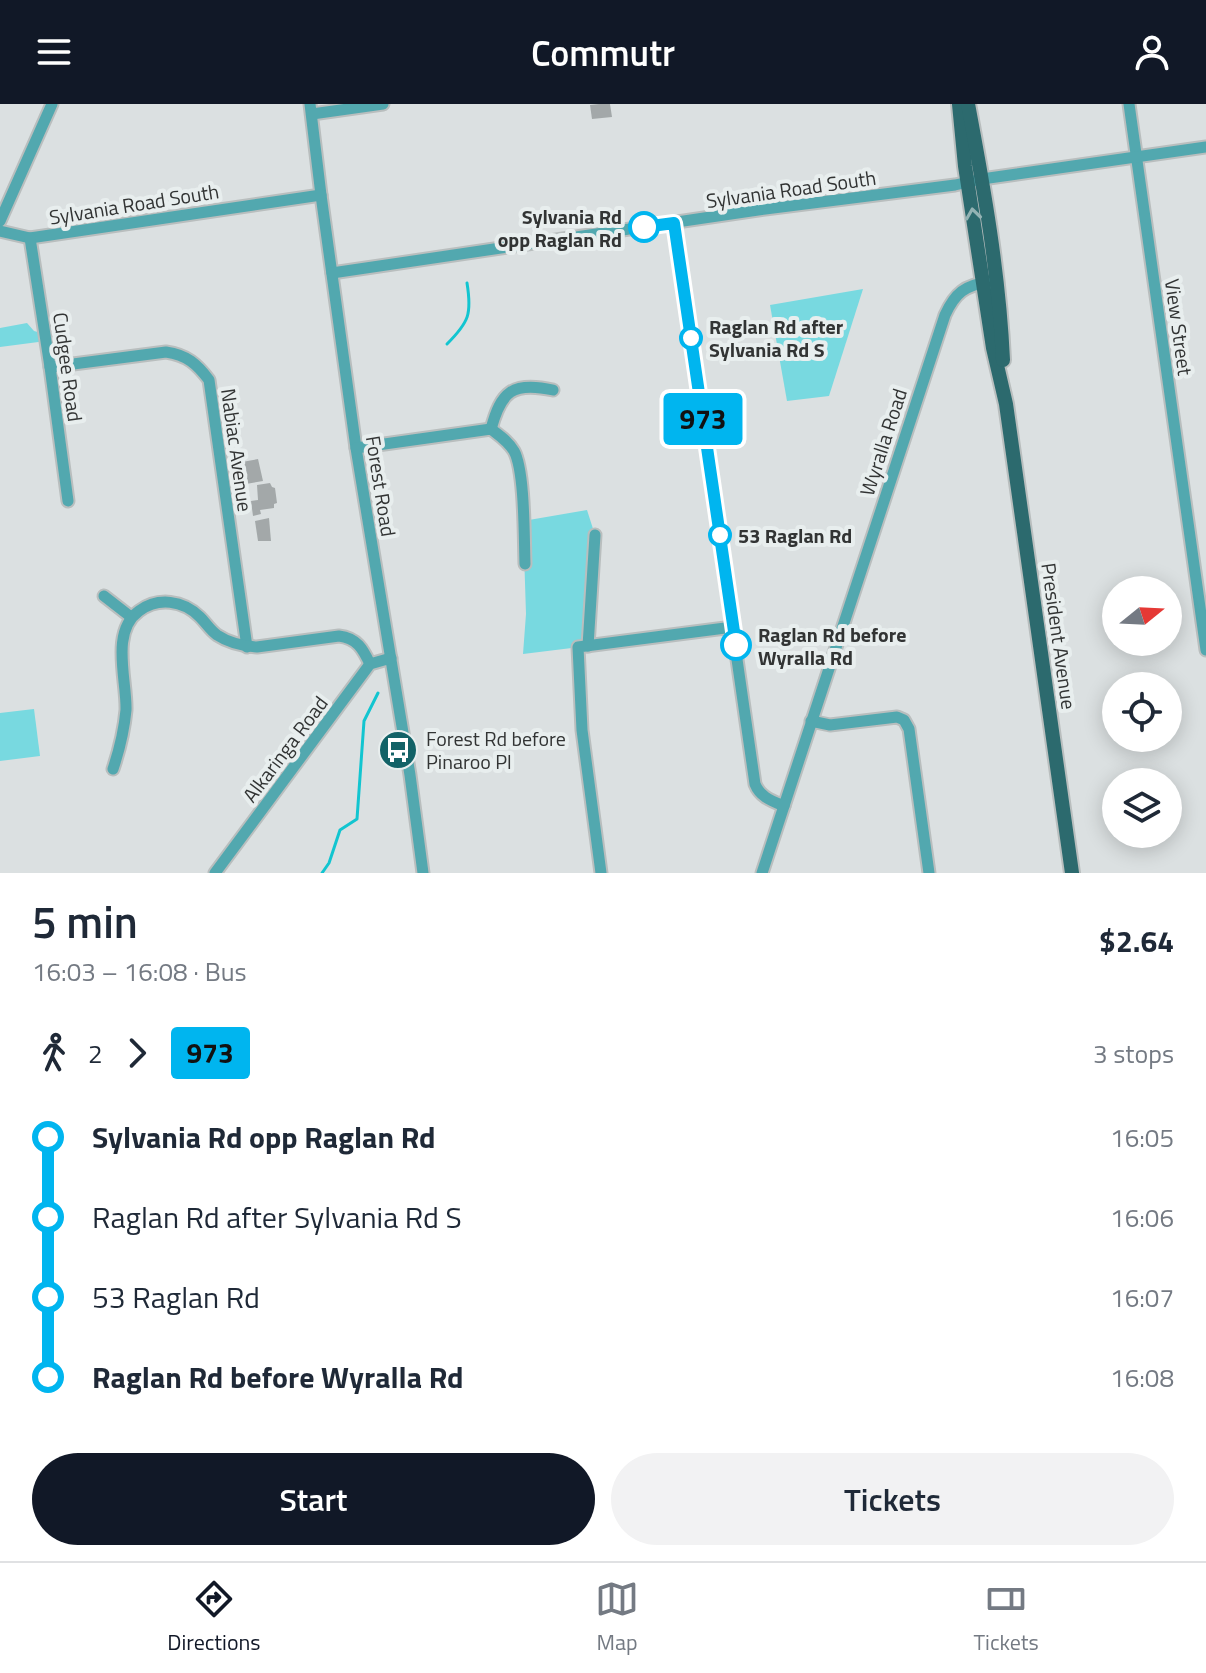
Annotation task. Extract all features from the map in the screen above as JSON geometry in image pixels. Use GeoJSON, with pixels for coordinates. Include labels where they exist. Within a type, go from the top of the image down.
{"type":"FeatureCollection","features":[{"type":"Feature","properties":{"kind":"main road","name":"President Avenue"},"geometry":{"type":"LineString","coordinates":[[959,104],[975,181]]}},
{"type":"Feature","properties":{"kind":"main road","name":"President Avenue"},"geometry":{"type":"LineString","coordinates":[[968,104],[975,181],[990,282],[993,348],[1006,404],[1072,873]]}},
{"type":"Feature","properties":{"kind":"street"},"geometry":{"type":"LineString","coordinates":[[0,221],[52,104]]}},
{"type":"Feature","properties":{"kind":"street"},"geometry":{"type":"LineString","coordinates":[[311,109],[383,104]]}},
{"type":"Feature","properties":{"kind":"street","name":"View Street"},"geometry":{"type":"LineString","coordinates":[[1129,104],[1206,650]]}},
{"type":"Feature","properties":{"kind":"street","name":"Forest Road"},"geometry":{"type":"LineString","coordinates":[[311,109],[356,448],[410,775],[423,873]]}},
{"type":"Feature","properties":{"kind":"street","name":"Sylvania Road South"},"geometry":{"type":"LineString","coordinates":[[332,273],[1206,147]]}},
{"type":"Feature","properties":{"kind":"street","name":"Sylvania Road South"},"geometry":{"type":"LineString","coordinates":[[0,231],[30,238],[321,195]]}},
{"type":"Feature","properties":{"kind":"street"},"geometry":{"type":"LineString","coordinates":[[674,223],[755,784],[764,797],[784,806]]}},
{"type":"Feature","properties":{"kind":"street","name":"Cudgee Road"},"geometry":{"type":"LineString","coordinates":[[30,238],[68,501]]}},
{"type":"Feature","properties":{"kind":"street","name":"Wyralla Road"},"geometry":{"type":"LineString","coordinates":[[762,873],[945,315],[955,296],[967,288],[990,282]]}},
{"type":"Feature","properties":{"kind":"street","name":"Nabiac Avenue"},"geometry":{"type":"LineString","coordinates":[[50,367],[166,352],[191,360],[209,380],[247,647]]}},
{"type":"Feature","properties":{"kind":"street"},"geometry":{"type":"LineString","coordinates":[[491,429],[496,412],[510,391],[553,390]]}},
{"type":"Feature","properties":{"kind":"street"},"geometry":{"type":"LineString","coordinates":[[356,448],[491,429],[505,439],[515,453],[521,484],[525,564]]}},
{"type":"Feature","properties":{"kind":"street"},"geometry":{"type":"LineString","coordinates":[[588,646],[595,535]]}},
{"type":"Feature","properties":{"kind":"street"},"geometry":{"type":"LineString","coordinates":[[104,596],[131,617]]}},
{"type":"Feature","properties":{"kind":"street"},"geometry":{"type":"LineString","coordinates":[[113,769],[123,738],[126,705],[122,651],[124,632],[131,617],[143,608],[160,602],[181,604],[198,615],[214,633],[232,644],[257,647],[339,636],[350,637],[359,644],[370,664],[391,658]]}},
{"type":"Feature","properties":{"kind":"street"},"geometry":{"type":"LineString","coordinates":[[601,873],[582,730],[578,647],[733,627]]}},
{"type":"Feature","properties":{"kind":"street","name":"Alkaringa Road"},"geometry":{"type":"LineString","coordinates":[[215,873],[370,664]]}},
{"type":"Feature","properties":{"kind":"street"},"geometry":{"type":"LineString","coordinates":[[811,721],[830,725],[893,717],[901,718],[906,723],[929,873]]}},
{"type":"Feature","properties":{"kind":"shaded area"},"geometry":{"type":"Polygon","coordinates":[[[863,289],[829,396],[787,401],[770,305],[863,289]]]}},
{"type":"Feature","properties":{"kind":"shaded area"},"geometry":{"type":"Polygon","coordinates":[[[27,323],[34,331],[45,334],[46,341],[0,347],[0,328],[27,323]]]}},
{"type":"Feature","properties":{"kind":"shaded area"},"geometry":{"type":"Polygon","coordinates":[[[587,510],[595,535],[588,646],[523,654],[526,614],[523,521],[587,510]]]}},
{"type":"Feature","properties":{"kind":"shaded area"},"geometry":{"type":"Polygon","coordinates":[[[34,709],[40,756],[0,761],[0,713],[34,709]]]}},
{"type":"Feature","properties":{"kind":"building"},"geometry":{"type":"Polygon","coordinates":[[[610,104],[612,117],[592,119],[590,105],[610,104]]]}},
{"type":"Feature","properties":{"kind":"building"},"geometry":{"type":"Polygon","coordinates":[[[258,459],[263,481],[246,484],[242,462],[258,459]]]}},
{"type":"Feature","properties":{"kind":"building"},"geometry":{"type":"Polygon","coordinates":[[[270,483],[275,488],[277,503],[274,508],[260,510],[261,514],[253,516],[251,501],[258,500],[257,485],[270,483]]]}},
{"type":"Feature","properties":{"kind":"building"},"geometry":{"type":"Polygon","coordinates":[[[269,518],[271,541],[258,541],[255,521],[269,518]]]}},
{"type":"Feature","properties":{"kind":"waterway"},"geometry":{"type":"LineString","coordinates":[[447,344],[467,317],[467,283]]}},
{"type":"Feature","properties":{"kind":"waterway"},"geometry":{"type":"LineString","coordinates":[[322,873],[329,863],[340,830],[357,819],[364,721],[378,693]]}},
{"type":"Feature","properties":{"kind":"bus line","name":"973"},"geometry":{"type":"LineString","coordinates":[[644,227],[674,223],[736,645]]}},
{"type":"Feature","properties":{"kind":"place","name":"Sylvania Rd opp Raglan Rd"},"geometry":{"type":"Point","coordinates":[644,227]}},
{"type":"Feature","properties":{"kind":"place","name":"Raglan Rd after Sylvania Rd S"},"geometry":{"type":"Point","coordinates":[691,338]}},
{"type":"Feature","properties":{"kind":"place","name":"53 Raglan Rd"},"geometry":{"type":"Point","coordinates":[720,535]}},
{"type":"Feature","properties":{"kind":"place","name":"Raglan Rd before Wyralla Rd"},"geometry":{"type":"Point","coordinates":[736,645]}},
{"type":"Feature","properties":{"kind":"place","name":"Forest Rd before Pinaroo Pl"},"geometry":{"type":"Point","coordinates":[398,750]}}]}
